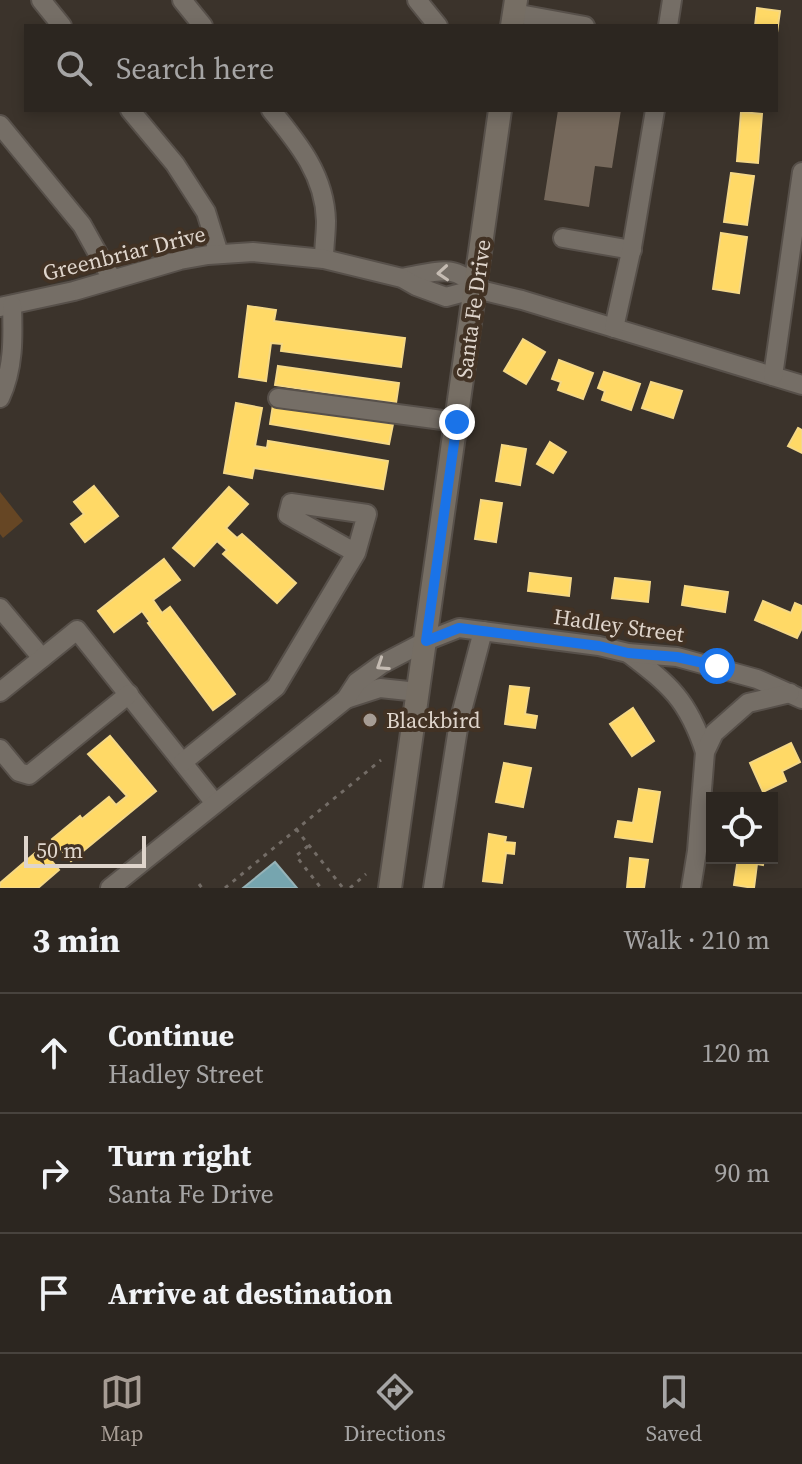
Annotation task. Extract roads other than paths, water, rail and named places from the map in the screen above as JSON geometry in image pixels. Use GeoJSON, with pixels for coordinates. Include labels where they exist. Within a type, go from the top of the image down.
{"type":"FeatureCollection","features":[{"type":"Feature","properties":{"kind":"main road","name":"Santa Fe Drive"},"geometry":{"type":"LineString","coordinates":[[390,888],[500,112]]}},
{"type":"Feature","properties":{"kind":"street"},"geometry":{"type":"LineString","coordinates":[[41,0],[60,24]]}},
{"type":"Feature","properties":{"kind":"street"},"geometry":{"type":"LineString","coordinates":[[182,0],[201,24]]}},
{"type":"Feature","properties":{"kind":"street"},"geometry":{"type":"LineString","coordinates":[[417,0],[436,24]]}},
{"type":"Feature","properties":{"kind":"street"},"geometry":{"type":"LineString","coordinates":[[668,24],[672,0]]}},
{"type":"Feature","properties":{"kind":"street"},"geometry":{"type":"LineString","coordinates":[[514,13],[574,24]]}},
{"type":"Feature","properties":{"kind":"street"},"geometry":{"type":"LineString","coordinates":[[132,112],[175,164],[206,212],[219,254]]}},
{"type":"Feature","properties":{"kind":"street"},"geometry":{"type":"LineString","coordinates":[[273,112],[303,149],[319,181],[326,222],[324,259]]}},
{"type":"Feature","properties":{"kind":"street"},"geometry":{"type":"LineString","coordinates":[[614,328],[632,250],[655,112]]}},
{"type":"Feature","properties":{"kind":"street"},"geometry":{"type":"LineString","coordinates":[[0,125],[82,225],[112,279]]}},
{"type":"Feature","properties":{"kind":"street"},"geometry":{"type":"LineString","coordinates":[[773,376],[802,172]]}},
{"type":"Feature","properties":{"kind":"street"},"geometry":{"type":"LineString","coordinates":[[563,238],[632,250]]}},
{"type":"Feature","properties":{"kind":"street","name":"Greenbriar Drive"},"geometry":{"type":"LineString","coordinates":[[6,306],[180,260],[253,252],[324,259],[402,278],[446,297],[476,289],[466,275],[451,270],[402,278]]}},
{"type":"Feature","properties":{"kind":"street"},"geometry":{"type":"LineString","coordinates":[[476,289],[802,385]]}},
{"type":"Feature","properties":{"kind":"street"},"geometry":{"type":"LineString","coordinates":[[0,398],[11,368],[13,343],[6,306]]}},
{"type":"Feature","properties":{"kind":"street"},"geometry":{"type":"LineString","coordinates":[[278,398],[457,422]]}},
{"type":"Feature","properties":{"kind":"street"},"geometry":{"type":"LineString","coordinates":[[183,762],[276,687],[356,553]]}},
{"type":"Feature","properties":{"kind":"street"},"geometry":{"type":"LineString","coordinates":[[0,608],[42,658]]}},
{"type":"Feature","properties":{"kind":"street","name":"Hadley Street"},"geometry":{"type":"LineString","coordinates":[[346,699],[357,682],[382,664],[459,628],[599,646],[628,653],[677,657],[757,679],[796,696]]}},
{"type":"Feature","properties":{"kind":"street"},"geometry":{"type":"LineString","coordinates":[[0,692],[77,630],[214,802]]}},
{"type":"Feature","properties":{"kind":"street"},"geometry":{"type":"LineString","coordinates":[[433,888],[459,722],[483,631]]}},
{"type":"Feature","properties":{"kind":"street"},"geometry":{"type":"LineString","coordinates":[[628,653],[668,683],[684,703],[697,726],[705,752]]}},
{"type":"Feature","properties":{"kind":"street"},"geometry":{"type":"LineString","coordinates":[[110,888],[346,699],[380,688],[418,692]]}},
{"type":"Feature","properties":{"kind":"street"},"geometry":{"type":"LineString","coordinates":[[0,749],[19,772],[29,775],[129,694]]}},
{"type":"Feature","properties":{"kind":"street"},"geometry":{"type":"LineString","coordinates":[[691,888],[705,752],[714,733],[748,703],[796,696]]}},
{"type":"Feature","properties":{"kind":"place","name":"Blackbird"},"geometry":{"type":"Point","coordinates":[370,720]}}]}
